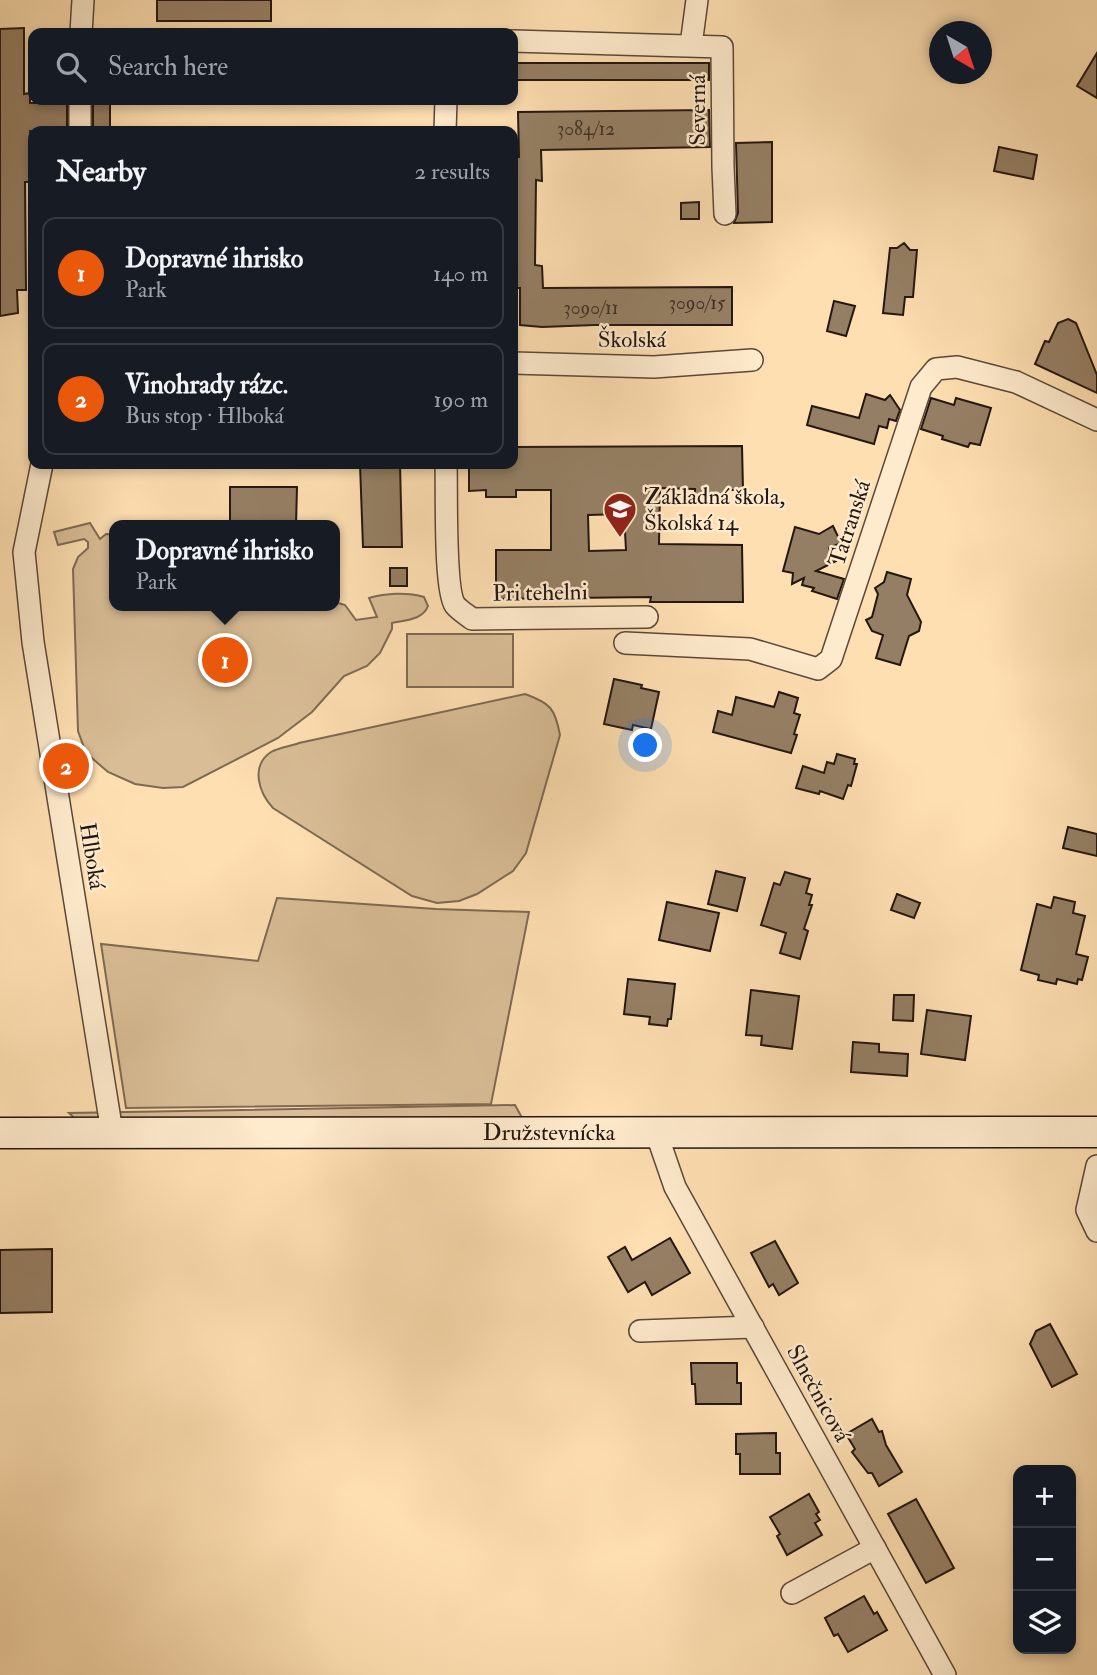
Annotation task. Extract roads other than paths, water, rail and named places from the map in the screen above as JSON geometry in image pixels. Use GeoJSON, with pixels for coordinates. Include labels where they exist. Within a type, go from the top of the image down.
{"type":"FeatureCollection","features":[{"type":"Feature","properties":{"kind":"main road","name":"Družstevnícka"},"geometry":{"type":"LineString","coordinates":[[0,1133],[1097,1132]]}},
{"type":"Feature","properties":{"kind":"street"},"geometry":{"type":"LineString","coordinates":[[81,28],[83,0]]}},
{"type":"Feature","properties":{"kind":"street"},"geometry":{"type":"LineString","coordinates":[[691,45],[697,0]]}},
{"type":"Feature","properties":{"kind":"street","name":"Severná"},"geometry":{"type":"LineString","coordinates":[[518,41],[722,47],[726,214]]}},
{"type":"Feature","properties":{"kind":"street"},"geometry":{"type":"LineString","coordinates":[[80,105],[80,126]]}},
{"type":"Feature","properties":{"kind":"street"},"geometry":{"type":"LineString","coordinates":[[445,126],[446,105]]}},
{"type":"Feature","properties":{"kind":"street","name":"Školská"},"geometry":{"type":"LineString","coordinates":[[518,363],[654,367],[752,360]]}},
{"type":"Feature","properties":{"kind":"street","name":"Tatranská"},"geometry":{"type":"LineString","coordinates":[[625,643],[750,649],[818,669],[831,659],[921,387],[936,369],[957,366],[1016,383],[1097,420]]}},
{"type":"Feature","properties":{"kind":"street","name":"Hlboká"},"geometry":{"type":"LineString","coordinates":[[41,469],[24,552],[33,642],[112,1132]]}},
{"type":"Feature","properties":{"kind":"street","name":"Pri tehelni"},"geometry":{"type":"LineString","coordinates":[[446,469],[450,594],[456,606],[472,619],[648,617]]}},
{"type":"Feature","properties":{"kind":"street","name":"Slnečnicová"},"geometry":{"type":"LineString","coordinates":[[656,1132],[674,1187],[945,1675]]}},
{"type":"Feature","properties":{"kind":"street"},"geometry":{"type":"LineString","coordinates":[[1097,1166],[1087,1210],[1097,1231]]}},
{"type":"Feature","properties":{"kind":"street"},"geometry":{"type":"LineString","coordinates":[[640,1331],[752,1327]]}},
{"type":"Feature","properties":{"kind":"street"},"geometry":{"type":"LineString","coordinates":[[792,1592],[875,1548]]}},
{"type":"Feature","properties":{"kind":"place","name":"Základná škola, Školská 14"},"geometry":{"type":"Point","coordinates":[620,539]}},
{"type":"Feature","properties":{"kind":"place","name":"Dopravné ihrisko"},"geometry":{"type":"Point","coordinates":[225,660]}},
{"type":"Feature","properties":{"kind":"place","name":"Vinohrady rázc."},"geometry":{"type":"Point","coordinates":[66,766]}}]}
